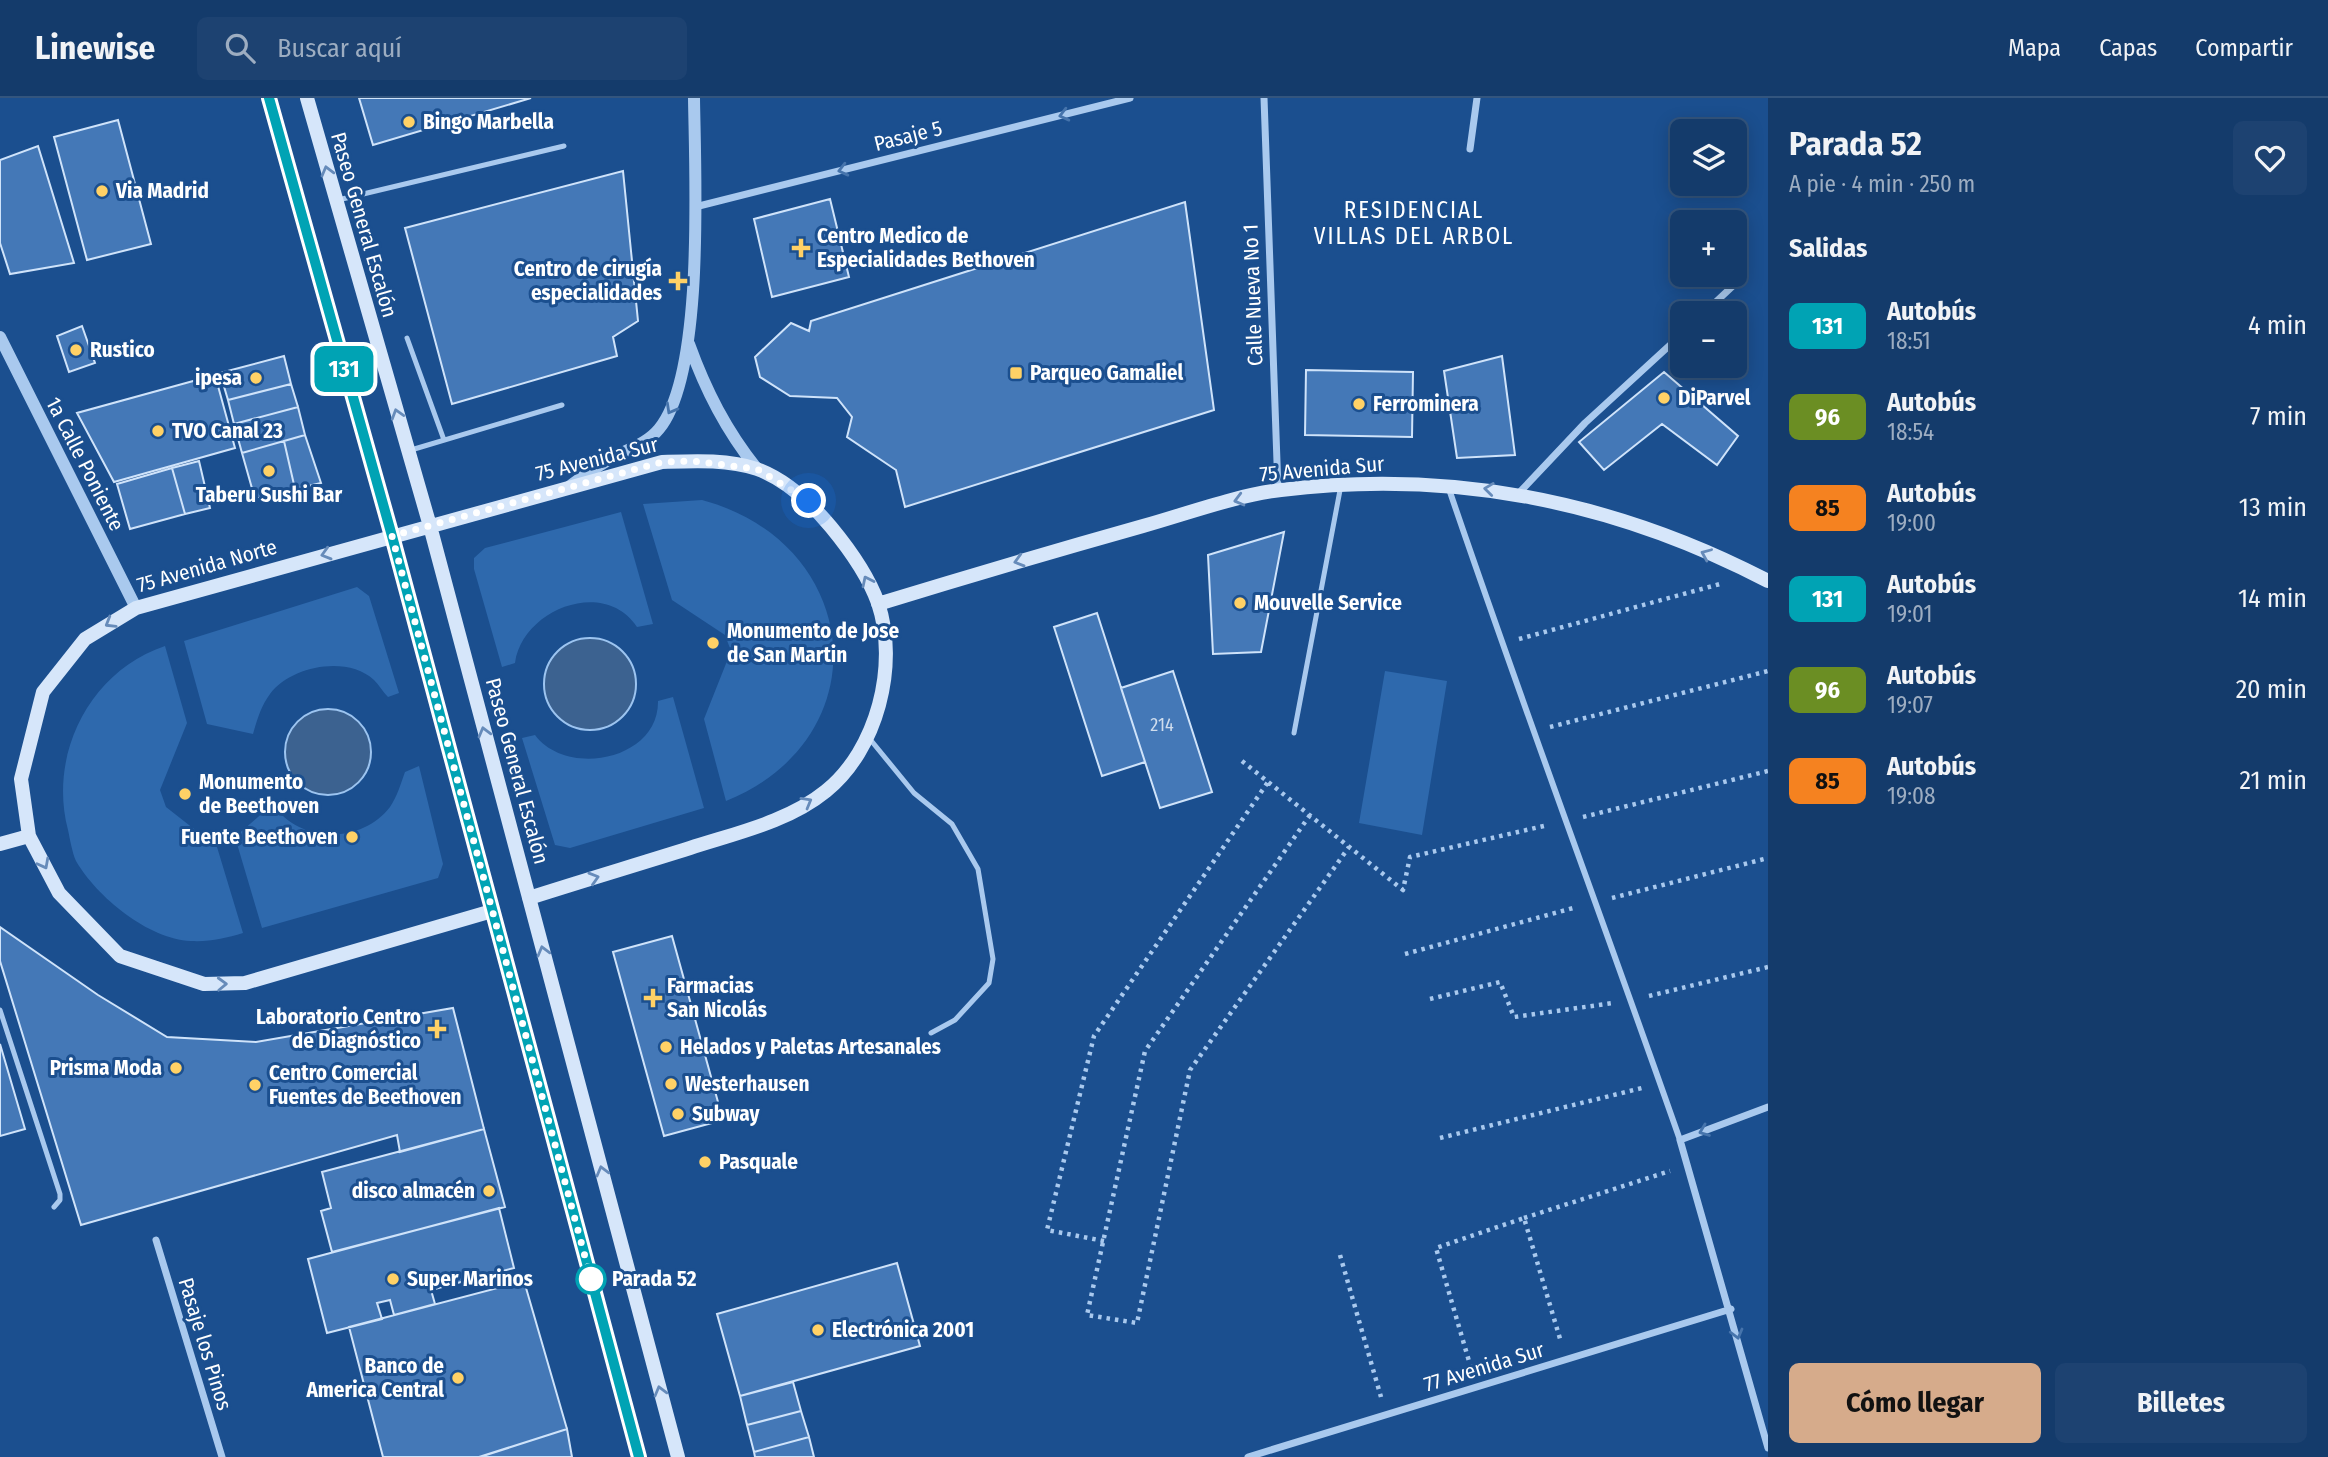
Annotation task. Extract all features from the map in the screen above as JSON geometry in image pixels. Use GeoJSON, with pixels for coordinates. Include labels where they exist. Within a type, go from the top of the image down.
{"type":"FeatureCollection","features":[{"type":"Feature","properties":{"kind":"main road"},"geometry":{"type":"LineString","coordinates":[[269,98],[392,536],[639,1457]]}},
{"type":"Feature","properties":{"kind":"main road","name":"Paseo General Escalón"},"geometry":{"type":"LineString","coordinates":[[307,98],[430,526],[678,1457]]}},
{"type":"Feature","properties":{"kind":"main road","name":"75 Avenida Sur"},"geometry":{"type":"LineString","coordinates":[[392,536],[662,462],[702,462],[757,469],[809,501],[854,555],[878,604],[887,668],[869,738],[826,791],[781,817],[738,834],[529,898]]}},
{"type":"Feature","properties":{"kind":"main road","name":"75 Avenida Sur"},"geometry":{"type":"LineString","coordinates":[[878,604],[1017,562],[1278,490],[1341,485],[1448,484],[1520,493],[1626,520],[1761,578]]}},
{"type":"Feature","properties":{"kind":"main road","name":"75 Avenida Norte"},"geometry":{"type":"LineString","coordinates":[[392,536],[136,608],[85,639],[43,692],[20,779],[29,836],[59,893],[120,956],[204,984],[245,983],[492,911]]}},
{"type":"Feature","properties":{"kind":"main road"},"geometry":{"type":"LineString","coordinates":[[0,844],[29,836]]}},
{"type":"Feature","properties":{"kind":"street"},"geometry":{"type":"LineString","coordinates":[[567,488],[606,461],[647,440],[659,428],[678,397],[689,344],[695,207],[694,98]]}},
{"type":"Feature","properties":{"kind":"street","name":"Pasaje 5"},"geometry":{"type":"LineString","coordinates":[[695,207],[1130,98]]}},
{"type":"Feature","properties":{"kind":"street","name":"Calle Nueva No 1"},"geometry":{"type":"LineString","coordinates":[[1264,98],[1278,490]]}},
{"type":"Feature","properties":{"kind":"street"},"geometry":{"type":"LineString","coordinates":[[1470,149],[1477,98]]}},
{"type":"Feature","properties":{"kind":"street"},"geometry":{"type":"LineString","coordinates":[[1717,301],[1733,287]]}},
{"type":"Feature","properties":{"kind":"street","name":"1a Calle Poniente"},"geometry":{"type":"LineString","coordinates":[[0,337],[136,608]]}},
{"type":"Feature","properties":{"kind":"street"},"geometry":{"type":"LineString","coordinates":[[689,344],[707,395],[736,443],[757,469]]}},
{"type":"Feature","properties":{"kind":"street"},"geometry":{"type":"LineString","coordinates":[[1520,493],[1585,423],[1670,345]]}},
{"type":"Feature","properties":{"kind":"street"},"geometry":{"type":"LineString","coordinates":[[1448,484],[1532,732],[1632,1000],[1680,1140],[1731,1309],[1768,1448]]}},
{"type":"Feature","properties":{"kind":"street"},"geometry":{"type":"LineString","coordinates":[[1680,1140],[1768,1107]]}},
{"type":"Feature","properties":{"kind":"street","name":"Pasaje los Pinos"},"geometry":{"type":"LineString","coordinates":[[156,1240],[222,1457]]}},
{"type":"Feature","properties":{"kind":"street","name":"77 Avenida Sur"},"geometry":{"type":"LineString","coordinates":[[1248,1457],[1276,1453],[1387,1415],[1731,1309]]}},
{"type":"Feature","properties":{"kind":"lane"},"geometry":{"type":"LineString","coordinates":[[335,200],[564,146]]}},
{"type":"Feature","properties":{"kind":"lane"},"geometry":{"type":"LineString","coordinates":[[407,338],[444,440]]}},
{"type":"Feature","properties":{"kind":"lane"},"geometry":{"type":"LineString","coordinates":[[408,451],[562,405]]}},
{"type":"Feature","properties":{"kind":"lane"},"geometry":{"type":"LineString","coordinates":[[1294,733],[1341,485]]}},
{"type":"Feature","properties":{"kind":"lane"},"geometry":{"type":"LineString","coordinates":[[869,738],[914,793],[952,824],[978,869],[993,959],[989,983],[955,1020],[931,1033]]}},
{"type":"Feature","properties":{"kind":"lane"},"geometry":{"type":"LineString","coordinates":[[0,1010],[60,1194],[58,1204],[54,1207]]}},
{"type":"Feature","properties":{"kind":"path"},"geometry":{"type":"LineString","coordinates":[[1501,643],[1761,578]]}},
{"type":"Feature","properties":{"kind":"path"},"geometry":{"type":"LineString","coordinates":[[1532,732],[1768,671]]}},
{"type":"Feature","properties":{"kind":"path"},"geometry":{"type":"LineString","coordinates":[[1242,761],[1403,890],[1410,857],[1768,771]]}},
{"type":"Feature","properties":{"kind":"path"},"geometry":{"type":"LineString","coordinates":[[1104,1241],[1047,1230],[1094,1036],[1268,782]]}},
{"type":"Feature","properties":{"kind":"path"},"geometry":{"type":"LineString","coordinates":[[1310,816],[1145,1051],[1087,1315],[1137,1323],[1190,1070],[1349,847]]}},
{"type":"Feature","properties":{"kind":"path"},"geometry":{"type":"LineString","coordinates":[[1430,999],[1500,982],[1514,1017],[1632,1000],[1768,967]]}},
{"type":"Feature","properties":{"kind":"path"},"geometry":{"type":"LineString","coordinates":[[1440,1138],[1660,1083]]}},
{"type":"Feature","properties":{"kind":"path"},"geometry":{"type":"LineString","coordinates":[[1477,1388],[1436,1248],[1688,1165]]}},
{"type":"Feature","properties":{"kind":"path"},"geometry":{"type":"LineString","coordinates":[[1524,1218],[1566,1360]]}},
{"type":"Feature","properties":{"kind":"path"},"geometry":{"type":"LineString","coordinates":[[1340,1255],[1387,1415]]}},
{"type":"Feature","properties":{"kind":"shaded area"},"geometry":{"type":"Polygon","coordinates":[[[702,500],[756,523],[796,556],[821,598],[833,643],[829,689],[811,733],[776,772],[726,801],[704,719],[731,651],[725,635],[672,600],[643,504],[702,500]]]}},
{"type":"Feature","properties":{"kind":"shaded area"},"geometry":{"type":"Polygon","coordinates":[[[621,512],[653,624],[637,627],[623,612],[605,604],[586,602],[566,606],[548,615],[532,628],[521,644],[515,663],[502,667],[474,569],[474,558],[485,548],[621,512]]]}},
{"type":"Feature","properties":{"kind":"shaded area"},"geometry":{"type":"Polygon","coordinates":[[[357,587],[369,596],[399,693],[388,697],[374,680],[363,672],[335,666],[320,667],[291,676],[279,684],[264,703],[253,734],[207,724],[184,641],[357,587]]]}},
{"type":"Feature","properties":{"kind":"shaded area"},"geometry":{"type":"Polygon","coordinates":[[[590,638],[608,641],[623,651],[633,666],[636,684],[633,702],[623,717],[608,727],[590,730],[572,727],[557,717],[547,702],[544,684],[547,666],[557,651],[572,641],[590,638]]]}},
{"type":"Feature","properties":{"kind":"shaded area"},"geometry":{"type":"Polygon","coordinates":[[[165,646],[187,723],[160,790],[166,807],[217,847],[243,933],[218,939],[191,941],[175,938],[158,933],[125,914],[85,875],[76,861],[68,830],[63,801],[64,773],[70,745],[81,719],[96,695],[115,675],[138,658],[165,646]]]}},
{"type":"Feature","properties":{"kind":"shaded area"},"geometry":{"type":"Polygon","coordinates":[[[1385,671],[1447,681],[1422,835],[1359,823],[1385,671]]]}},
{"type":"Feature","properties":{"kind":"shaded area"},"geometry":{"type":"Polygon","coordinates":[[[673,697],[704,808],[570,848],[555,845],[522,738],[535,735],[550,748],[568,756],[588,759],[609,756],[628,749],[644,737],[654,721],[658,701],[673,697]]]}},
{"type":"Feature","properties":{"kind":"shaded area","name":"Fuente Beethoven"},"geometry":{"type":"Polygon","coordinates":[[[320,709],[336,709],[359,721],[368,735],[371,752],[368,769],[359,783],[336,795],[320,795],[304,788],[292,776],[285,760],[285,744],[292,728],[304,716],[320,709]]]}},
{"type":"Feature","properties":{"kind":"shaded area"},"geometry":{"type":"Polygon","coordinates":[[[419,766],[443,864],[438,878],[262,928],[235,837],[273,804],[284,817],[313,832],[347,833],[363,828],[378,819],[390,807],[405,772],[419,766]]]}},
{"type":"Feature","properties":{"kind":"building","name":"Bingo Marbella"},"geometry":{"type":"Polygon","coordinates":[[[359,98],[531,98],[373,145],[359,98]]]}},
{"type":"Feature","properties":{"kind":"building","name":"Via Madrid"},"geometry":{"type":"Polygon","coordinates":[[[118,120],[151,244],[87,260],[54,137],[118,120]]]}},
{"type":"Feature","properties":{"kind":"building"},"geometry":{"type":"Polygon","coordinates":[[[38,146],[74,263],[10,274],[0,243],[0,160],[38,146]]]}},
{"type":"Feature","properties":{"kind":"building"},"geometry":{"type":"Polygon","coordinates":[[[623,171],[638,321],[613,337],[617,356],[452,404],[405,228],[623,171]]]}},
{"type":"Feature","properties":{"kind":"building","name":"Centro Medico de Especialidades Bethoven"},"geometry":{"type":"Polygon","coordinates":[[[830,199],[849,277],[772,297],[754,219],[830,199]]]}},
{"type":"Feature","properties":{"kind":"building"},"geometry":{"type":"Polygon","coordinates":[[[1185,202],[1214,410],[905,507],[896,470],[847,437],[852,417],[837,398],[790,396],[760,377],[755,357],[791,323],[809,331],[811,321],[1185,202]]]}},
{"type":"Feature","properties":{"kind":"building","name":"Rustico"},"geometry":{"type":"Polygon","coordinates":[[[82,326],[95,363],[69,372],[57,336],[82,326]]]}},
{"type":"Feature","properties":{"kind":"building","name":"ipesa"},"geometry":{"type":"Polygon","coordinates":[[[284,356],[291,384],[228,400],[220,373],[284,356]]]}},
{"type":"Feature","properties":{"kind":"building"},"geometry":{"type":"Polygon","coordinates":[[[1502,356],[1515,455],[1457,458],[1444,371],[1502,356]]]}},
{"type":"Feature","properties":{"kind":"building","name":"Ferrominera"},"geometry":{"type":"Polygon","coordinates":[[[1306,370],[1413,372],[1412,437],[1305,435],[1306,370]]]}},
{"type":"Feature","properties":{"kind":"building","name":"DiParvel"},"geometry":{"type":"Polygon","coordinates":[[[1664,372],[1738,436],[1717,465],[1662,424],[1604,470],[1579,442],[1664,372]]]}},
{"type":"Feature","properties":{"kind":"building","name":"TVO Canal 23"},"geometry":{"type":"Polygon","coordinates":[[[215,375],[235,448],[114,482],[77,413],[215,375]]]}},
{"type":"Feature","properties":{"kind":"building"},"geometry":{"type":"Polygon","coordinates":[[[291,384],[298,407],[234,424],[228,400],[291,384]]]}},
{"type":"Feature","properties":{"kind":"building"},"geometry":{"type":"Polygon","coordinates":[[[298,407],[305,435],[242,453],[234,424],[298,407]]]}},
{"type":"Feature","properties":{"kind":"building"},"geometry":{"type":"Polygon","coordinates":[[[305,435],[321,483],[295,489],[284,441],[305,435]]]}},
{"type":"Feature","properties":{"kind":"building","name":"Taberu Sushi Bar"},"geometry":{"type":"Polygon","coordinates":[[[284,441],[295,489],[255,499],[242,453],[284,441]]]}},
{"type":"Feature","properties":{"kind":"building"},"geometry":{"type":"Polygon","coordinates":[[[199,461],[210,508],[185,514],[172,468],[199,461]]]}},
{"type":"Feature","properties":{"kind":"building"},"geometry":{"type":"Polygon","coordinates":[[[172,468],[185,514],[130,529],[117,484],[172,468]]]}},
{"type":"Feature","properties":{"kind":"building","name":"Mouvelle Service"},"geometry":{"type":"Polygon","coordinates":[[[1284,532],[1261,652],[1213,654],[1208,555],[1284,532]]]}},
{"type":"Feature","properties":{"kind":"building"},"geometry":{"type":"Polygon","coordinates":[[[1097,613],[1145,762],[1102,776],[1054,627],[1097,613]]]}},
{"type":"Feature","properties":{"kind":"building"},"geometry":{"type":"Polygon","coordinates":[[[1173,671],[1212,792],[1160,808],[1121,688],[1173,671]]]}},
{"type":"Feature","properties":{"kind":"building","name":"Centro Comercial Fuentes de Beethoven"},"geometry":{"type":"Polygon","coordinates":[[[0,927],[98,995],[167,1037],[256,1042],[453,1008],[484,1129],[400,1152],[397,1135],[81,1225],[0,961],[0,927]]]}},
{"type":"Feature","properties":{"kind":"building"},"geometry":{"type":"Polygon","coordinates":[[[672,936],[723,1120],[664,1136],[613,952],[672,936]]]}},
{"type":"Feature","properties":{"kind":"building"},"geometry":{"type":"Polygon","coordinates":[[[0,1044],[25,1129],[0,1136],[0,1044]]]}},
{"type":"Feature","properties":{"kind":"building"},"geometry":{"type":"Polygon","coordinates":[[[484,1129],[505,1207],[332,1252],[321,1211],[331,1208],[322,1172],[484,1129]]]}},
{"type":"Feature","properties":{"kind":"building","name":"Super Marinos"},"geometry":{"type":"Polygon","coordinates":[[[499,1208],[514,1268],[431,1290],[435,1304],[394,1315],[390,1300],[377,1303],[382,1319],[327,1333],[308,1259],[499,1208]]]}},
{"type":"Feature","properties":{"kind":"building","name":"Electrónica 2001"},"geometry":{"type":"Polygon","coordinates":[[[897,1263],[920,1346],[740,1396],[717,1314],[897,1263]]]}},
{"type":"Feature","properties":{"kind":"building","name":"Banco de America Central"},"geometry":{"type":"Polygon","coordinates":[[[524,1281],[567,1429],[479,1457],[383,1457],[349,1327],[524,1281]]]}},
{"type":"Feature","properties":{"kind":"building"},"geometry":{"type":"Polygon","coordinates":[[[793,1382],[801,1411],[747,1425],[740,1396],[793,1382]]]}},
{"type":"Feature","properties":{"kind":"building"},"geometry":{"type":"Polygon","coordinates":[[[801,1411],[809,1437],[754,1452],[747,1425],[801,1411]]]}},
{"type":"Feature","properties":{"kind":"building"},"geometry":{"type":"Polygon","coordinates":[[[567,1429],[572,1457],[480,1457],[567,1429]]]}},
{"type":"Feature","properties":{"kind":"building"},"geometry":{"type":"Polygon","coordinates":[[[809,1437],[814,1457],[755,1457],[754,1452],[809,1437]]]}},
{"type":"Feature","properties":{"kind":"bus line","name":"131"},"geometry":{"type":"LineString","coordinates":[[269,98],[392,536],[639,1457]]}},
{"type":"Feature","properties":{"kind":"place","name":"Bingo Marbella"},"geometry":{"type":"Point","coordinates":[409,122]}},
{"type":"Feature","properties":{"kind":"place","name":"Via Madrid"},"geometry":{"type":"Point","coordinates":[102,191]}},
{"type":"Feature","properties":{"kind":"place","name":"Centro Medico de Especialidades Bethoven"},"geometry":{"type":"Point","coordinates":[801,248]}},
{"type":"Feature","properties":{"kind":"place","name":"Centro de cirugía especialidades"},"geometry":{"type":"Point","coordinates":[678,281]}},
{"type":"Feature","properties":{"kind":"place","name":"Rustico"},"geometry":{"type":"Point","coordinates":[76,350]}},
{"type":"Feature","properties":{"kind":"place","name":"Parqueo Gamaliel"},"geometry":{"type":"Point","coordinates":[1016,373]}},
{"type":"Feature","properties":{"kind":"place","name":"ipesa"},"geometry":{"type":"Point","coordinates":[256,378]}},
{"type":"Feature","properties":{"kind":"place","name":"DiParvel"},"geometry":{"type":"Point","coordinates":[1664,398]}},
{"type":"Feature","properties":{"kind":"place","name":"Ferrominera"},"geometry":{"type":"Point","coordinates":[1359,404]}},
{"type":"Feature","properties":{"kind":"place","name":"TVO Canal 23"},"geometry":{"type":"Point","coordinates":[158,431]}},
{"type":"Feature","properties":{"kind":"place","name":"Taberu Sushi Bar"},"geometry":{"type":"Point","coordinates":[269,471]}},
{"type":"Feature","properties":{"kind":"place","name":"Mouvelle Service"},"geometry":{"type":"Point","coordinates":[1240,603]}},
{"type":"Feature","properties":{"kind":"place","name":"Monumento de Jose de San Martin"},"geometry":{"type":"Point","coordinates":[713,643]}},
{"type":"Feature","properties":{"kind":"place","name":"Monumento de Beethoven"},"geometry":{"type":"Point","coordinates":[185,794]}},
{"type":"Feature","properties":{"kind":"place","name":"Fuente Beethoven"},"geometry":{"type":"Point","coordinates":[352,837]}},
{"type":"Feature","properties":{"kind":"place","name":"Farmacias San Nicolás"},"geometry":{"type":"Point","coordinates":[653,998]}},
{"type":"Feature","properties":{"kind":"place","name":"Laboratorio Centro de Diagnóstico"},"geometry":{"type":"Point","coordinates":[437,1029]}},
{"type":"Feature","properties":{"kind":"place","name":"Helados y Paletas Artesanales"},"geometry":{"type":"Point","coordinates":[666,1047]}},
{"type":"Feature","properties":{"kind":"place","name":"Prisma Moda"},"geometry":{"type":"Point","coordinates":[176,1068]}},
{"type":"Feature","properties":{"kind":"place","name":"Westerhausen"},"geometry":{"type":"Point","coordinates":[671,1084]}},
{"type":"Feature","properties":{"kind":"place","name":"Centro Comercial Fuentes de Beethoven"},"geometry":{"type":"Point","coordinates":[255,1085]}},
{"type":"Feature","properties":{"kind":"place","name":"Subway"},"geometry":{"type":"Point","coordinates":[678,1114]}},
{"type":"Feature","properties":{"kind":"place","name":"Pasquale"},"geometry":{"type":"Point","coordinates":[705,1162]}},
{"type":"Feature","properties":{"kind":"place","name":"disco almacén"},"geometry":{"type":"Point","coordinates":[489,1191]}},
{"type":"Feature","properties":{"kind":"place","name":"Super Marinos"},"geometry":{"type":"Point","coordinates":[393,1279]}},
{"type":"Feature","properties":{"kind":"place","name":"Parada 52"},"geometry":{"type":"Point","coordinates":[591,1279]}},
{"type":"Feature","properties":{"kind":"place","name":"Electrónica 2001"},"geometry":{"type":"Point","coordinates":[818,1330]}},
{"type":"Feature","properties":{"kind":"place","name":"Banco de America Central"},"geometry":{"type":"Point","coordinates":[458,1378]}},
{"type":"Feature","properties":{"kind":"district","name":"RESIDENCIAL VILLAS DEL ARBOL"},"geometry":{"type":"Point","coordinates":[1414,223]}},
{"type":"Feature","properties":{"kind":"route"},"geometry":{"type":"LineString","coordinates":[[591,1279],[392,536],[662,462],[692,461],[757,469],[809,501]]}}]}
